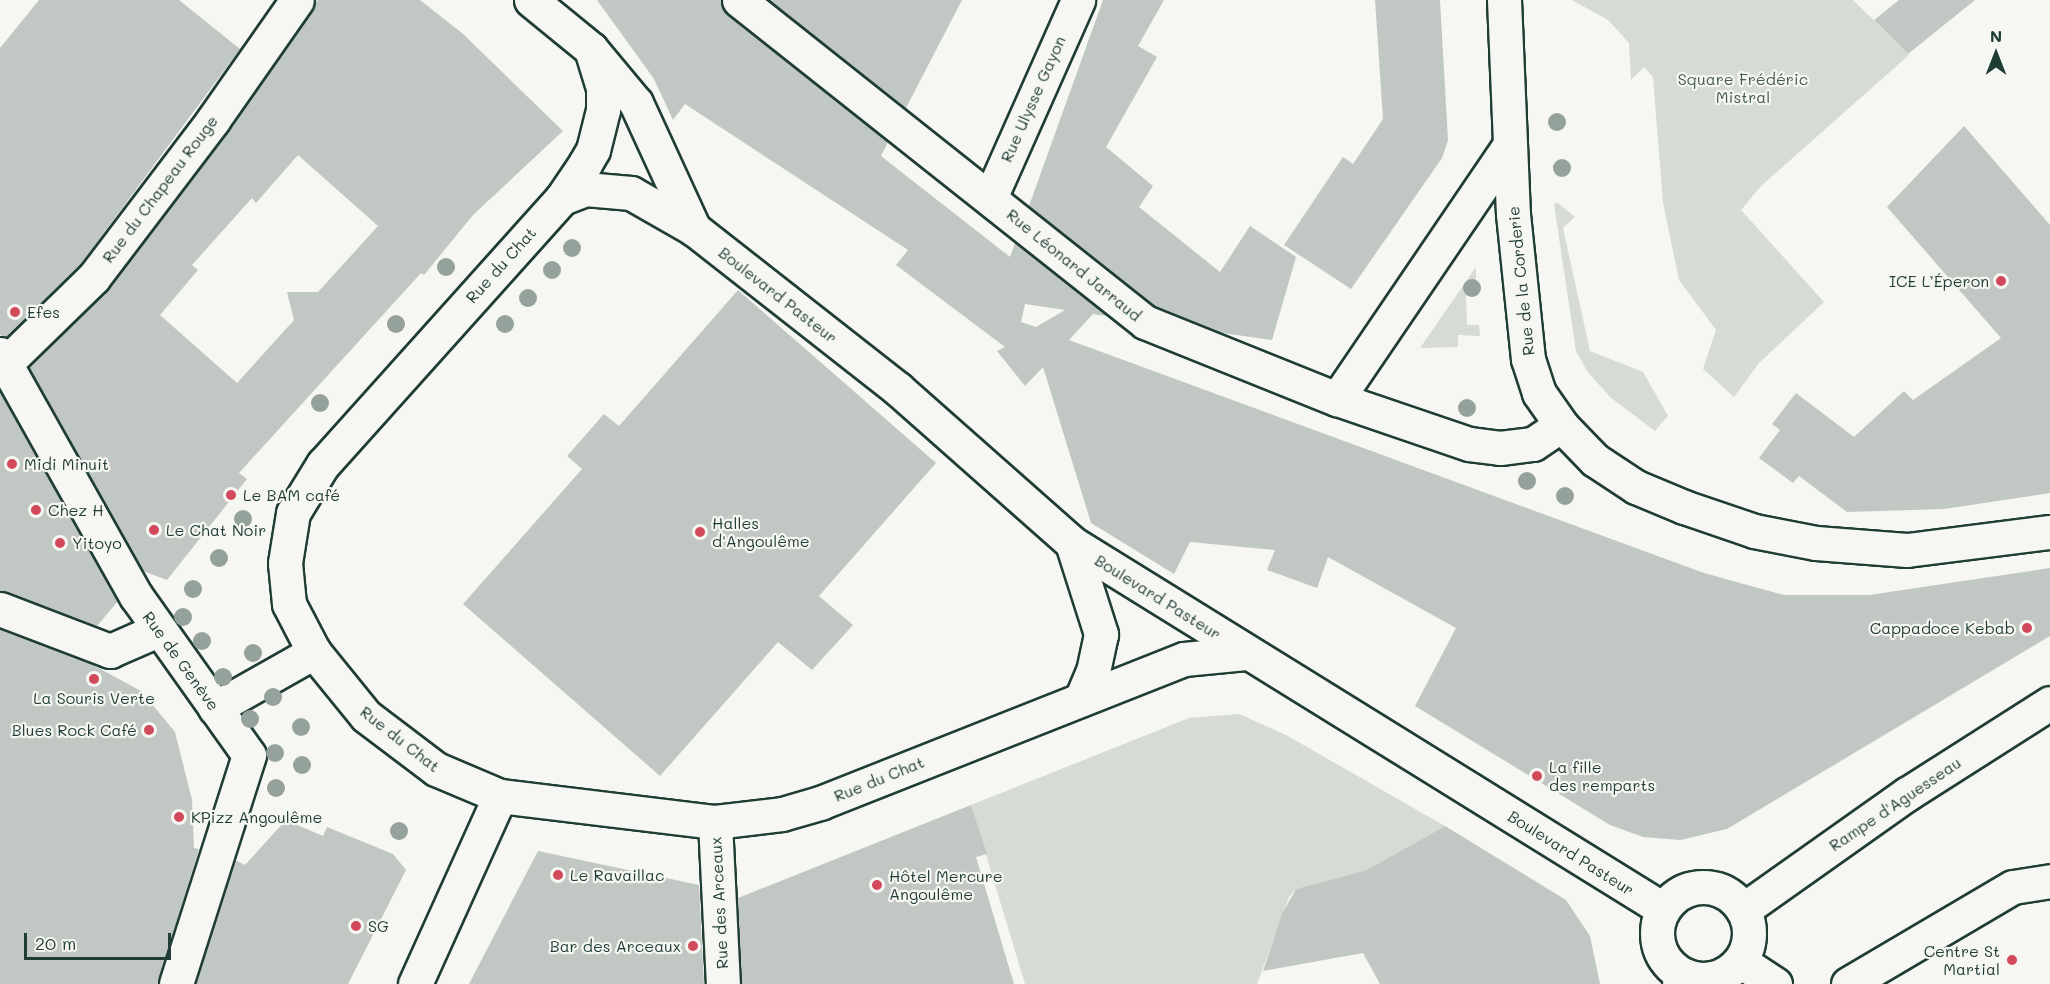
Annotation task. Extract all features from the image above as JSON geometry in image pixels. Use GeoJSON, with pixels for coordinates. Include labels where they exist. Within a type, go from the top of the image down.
{"type":"FeatureCollection","features":[{"type":"Feature","properties":{"kind":"street","name":"Rue du Chapeau Rouge"},"geometry":{"type":"LineString","coordinates":[[3,359],[94,277],[213,120],[297,0]]}},
{"type":"Feature","properties":{"kind":"street","name":"Boulevard Pasteur"},"geometry":{"type":"LineString","coordinates":[[531,0],[591,49],[636,102],[694,229]]}},
{"type":"Feature","properties":{"kind":"street","name":"Rue Léonard Jarraud"},"geometry":{"type":"LineString","coordinates":[[739,0],[1145,322],[1337,399],[1469,444],[1500,448],[1533,444],[1561,425]]}},
{"type":"Feature","properties":{"kind":"street","name":"Rue Ulysse Gayon"},"geometry":{"type":"LineString","coordinates":[[990,198],[1078,0]]}},
{"type":"Feature","properties":{"kind":"street","name":"Rue de la Corderie"},"geometry":{"type":"LineString","coordinates":[[1504,0],[1509,146],[1525,340],[1539,393],[1561,425],[1595,460],[1636,487],[1754,531],[1816,543],[1907,550],[2050,532]]}},
{"type":"Feature","properties":{"kind":"street"},"geometry":{"type":"LineString","coordinates":[[562,198],[593,150],[603,110],[603,88],[591,49]]}},
{"type":"Feature","properties":{"kind":"street"},"geometry":{"type":"LineString","coordinates":[[1337,399],[1509,146]]}},
{"type":"Feature","properties":{"kind":"street","name":"Boulevard Pasteur"},"geometry":{"type":"LineString","coordinates":[[562,198],[585,189],[631,193],[694,229],[898,389],[1072,543],[1246,653],[1663,909]]}},
{"type":"Feature","properties":{"kind":"street","name":"Rue du Chat"},"geometry":{"type":"LineString","coordinates":[[562,198],[323,464],[293,513],[285,563],[289,604],[314,652],[375,723],[436,770],[500,796],[715,822],[782,814],[820,803],[1184,659],[1246,653]]}},
{"type":"Feature","properties":{"kind":"street","name":"Rue de Genève"},"geometry":{"type":"LineString","coordinates":[[3,359],[158,630],[249,755],[176,984]]}},
{"type":"Feature","properties":{"kind":"street"},"geometry":{"type":"LineString","coordinates":[[1072,543],[1101,634],[1093,671],[1081,699]]}},
{"type":"Feature","properties":{"kind":"street"},"geometry":{"type":"LineString","coordinates":[[0,609],[110,651],[158,630]]}},
{"type":"Feature","properties":{"kind":"street"},"geometry":{"type":"LineString","coordinates":[[215,708],[314,652]]}},
{"type":"Feature","properties":{"kind":"street","name":"Rampe d'Aguesseau"},"geometry":{"type":"LineString","coordinates":[[1743,910],[1907,794],[2050,703]]}},
{"type":"Feature","properties":{"kind":"street"},"geometry":{"type":"LineString","coordinates":[[415,984],[500,796]]}},
{"type":"Feature","properties":{"kind":"street","name":"Rue des Arceaux"},"geometry":{"type":"LineString","coordinates":[[715,822],[723,984]]}},
{"type":"Feature","properties":{"kind":"street"},"geometry":{"type":"LineString","coordinates":[[1848,984],[2013,887],[2050,881]]}},
{"type":"Feature","properties":{"kind":"street"},"geometry":{"type":"LineString","coordinates":[[1696,887],[1723,891],[1743,910],[1749,941],[1740,961],[1729,971],[1691,981],[1675,970],[1659,948],[1658,922],[1663,909],[1671,899],[1696,887]]}},
{"type":"Feature","properties":{"kind":"street"},"geometry":{"type":"LineString","coordinates":[[1740,961],[1775,984]]}},
{"type":"Feature","properties":{"kind":"green space","name":"Square Frédéric Mistral"},"geometry":{"type":"Polygon","coordinates":[[[1572,0],[1853,0],[1909,55],[1761,186],[1741,210],[1824,302],[1759,363],[1734,397],[1703,369],[1716,330],[1679,280],[1663,203],[1653,77],[1644,67],[1631,80],[1629,43],[1608,20],[1572,0]]]}},
{"type":"Feature","properties":{"kind":"green space"},"geometry":{"type":"Polygon","coordinates":[[[1558,203],[1575,217],[1563,228],[1590,351],[1643,372],[1668,416],[1655,431],[1610,397],[1587,371],[1576,351],[1554,204],[1558,203]]]}},
{"type":"Feature","properties":{"kind":"green space"},"geometry":{"type":"Polygon","coordinates":[[[1476,267],[1476,294],[1466,295],[1467,325],[1479,325],[1480,336],[1458,335],[1458,347],[1420,348],[1476,267]]]}},
{"type":"Feature","properties":{"kind":"green space"},"geometry":{"type":"Polygon","coordinates":[[[1239,714],[1286,735],[1445,826],[1368,870],[1296,889],[1289,897],[1257,984],[1025,984],[971,805],[1189,718],[1239,714]]]}},
{"type":"Feature","properties":{"kind":"building"},"geometry":{"type":"Polygon","coordinates":[[[39,0],[179,0],[240,49],[80,265],[6,337],[0,335],[0,48],[39,0]]]}},
{"type":"Feature","properties":{"kind":"building"},"geometry":{"type":"Polygon","coordinates":[[[318,0],[420,0],[462,33],[563,131],[473,215],[424,275],[421,273],[239,473],[247,479],[167,580],[143,571],[29,367],[109,288],[228,131],[318,0]],[[298,155],[256,203],[252,198],[192,265],[198,270],[160,315],[237,383],[294,320],[287,292],[318,292],[378,226],[298,155]]]}},
{"type":"Feature","properties":{"kind":"building"},"geometry":{"type":"Polygon","coordinates":[[[597,0],[721,0],[727,15],[888,142],[881,156],[1010,257],[1015,243],[1107,316],[1093,314],[1069,340],[1704,573],[1784,595],[1869,595],[2050,568],[2050,636],[1727,829],[1680,840],[1643,837],[1610,825],[1415,706],[1456,628],[1328,557],[1317,588],[1267,570],[1275,550],[1190,542],[1174,574],[1091,523],[1043,367],[1025,386],[997,351],[1005,347],[896,265],[908,250],[685,104],[673,120],[654,79],[597,0]],[[1025,304],[1021,322],[1036,327],[1065,310],[1025,304]]]}},
{"type":"Feature","properties":{"kind":"building"},"geometry":{"type":"Polygon","coordinates":[[[769,0],[962,0],[906,108],[769,0]]]}},
{"type":"Feature","properties":{"kind":"building"},"geometry":{"type":"Polygon","coordinates":[[[1103,0],[1164,0],[1138,46],[1157,57],[1106,147],[1153,186],[1139,207],[1220,272],[1250,226],[1296,257],[1272,340],[1222,333],[1155,306],[1029,206],[1103,0]]]}},
{"type":"Feature","properties":{"kind":"building"},"geometry":{"type":"Polygon","coordinates":[[[1375,0],[1440,0],[1448,140],[1442,158],[1351,289],[1284,245],[1343,157],[1353,164],[1383,119],[1375,0]]]}},
{"type":"Feature","properties":{"kind":"building"},"geometry":{"type":"Polygon","coordinates":[[[1899,0],[1975,0],[1908,54],[1874,20],[1899,0]]]}},
{"type":"Feature","properties":{"kind":"building"},"geometry":{"type":"Polygon","coordinates":[[[1964,126],[2050,225],[2050,493],[1944,509],[1847,512],[1799,476],[1793,483],[1759,458],[1780,430],[1772,424],[1796,393],[1854,437],[1904,391],[1913,400],[2001,338],[1887,207],[1964,126]]]}},
{"type":"Feature","properties":{"kind":"building","name":"Halles d'Angoulême"},"geometry":{"type":"Polygon","coordinates":[[[738,290],[936,463],[819,596],[853,625],[812,670],[778,642],[660,776],[463,604],[582,469],[567,456],[604,414],[619,426],[738,290]]]}},
{"type":"Feature","properties":{"kind":"building"},"geometry":{"type":"Polygon","coordinates":[[[0,392],[118,601],[97,626],[0,591],[0,392]]]}},
{"type":"Feature","properties":{"kind":"building"},"geometry":{"type":"Polygon","coordinates":[[[0,629],[91,664],[141,691],[175,732],[192,800],[194,848],[199,849],[158,984],[0,984],[0,629]]]}},
{"type":"Feature","properties":{"kind":"building","name":"Hôtel Mercure Angoulême"},"geometry":{"type":"Polygon","coordinates":[[[971,805],[987,854],[976,857],[1014,984],[742,984],[738,898],[971,805]]]}},
{"type":"Feature","properties":{"kind":"building"},"geometry":{"type":"Polygon","coordinates":[[[286,820],[323,836],[327,827],[393,854],[406,870],[348,984],[196,984],[235,860],[245,865],[286,820]]]}},
{"type":"Feature","properties":{"kind":"building"},"geometry":{"type":"Polygon","coordinates":[[[1445,826],[1566,900],[1590,936],[1600,984],[1380,984],[1363,953],[1263,971],[1282,914],[1296,889],[1367,870],[1445,826]]]}},
{"type":"Feature","properties":{"kind":"building"},"geometry":{"type":"Polygon","coordinates":[[[538,851],[699,885],[704,984],[469,984],[538,851]]]}},
{"type":"Feature","properties":{"kind":"place","name":"ICE L’Éperon"},"geometry":{"type":"Point","coordinates":[2001,281]}},
{"type":"Feature","properties":{"kind":"place","name":"Efes"},"geometry":{"type":"Point","coordinates":[15,312]}},
{"type":"Feature","properties":{"kind":"place","name":"Midi Minuit"},"geometry":{"type":"Point","coordinates":[12,464]}},
{"type":"Feature","properties":{"kind":"place","name":"Le BAM café"},"geometry":{"type":"Point","coordinates":[231,495]}},
{"type":"Feature","properties":{"kind":"place","name":"Chez H"},"geometry":{"type":"Point","coordinates":[36,510]}},
{"type":"Feature","properties":{"kind":"place","name":"Le Chat Noir"},"geometry":{"type":"Point","coordinates":[154,530]}},
{"type":"Feature","properties":{"kind":"place","name":"Halles d'Angoulême"},"geometry":{"type":"Point","coordinates":[700,532]}},
{"type":"Feature","properties":{"kind":"place","name":"Yitoyo"},"geometry":{"type":"Point","coordinates":[60,543]}},
{"type":"Feature","properties":{"kind":"place","name":"Cappadoce Kebab"},"geometry":{"type":"Point","coordinates":[2027,628]}},
{"type":"Feature","properties":{"kind":"place","name":"La Souris Verte"},"geometry":{"type":"Point","coordinates":[94,679]}},
{"type":"Feature","properties":{"kind":"place","name":"Blues Rock Café"},"geometry":{"type":"Point","coordinates":[149,730]}},
{"type":"Feature","properties":{"kind":"place","name":"La fille des remparts"},"geometry":{"type":"Point","coordinates":[1537,776]}},
{"type":"Feature","properties":{"kind":"place","name":"KPizz Angoulême"},"geometry":{"type":"Point","coordinates":[179,817]}},
{"type":"Feature","properties":{"kind":"place","name":"Le Ravaillac"},"geometry":{"type":"Point","coordinates":[558,875]}},
{"type":"Feature","properties":{"kind":"place","name":"Hôtel Mercure Angoulême"},"geometry":{"type":"Point","coordinates":[877,885]}},
{"type":"Feature","properties":{"kind":"place","name":"SG"},"geometry":{"type":"Point","coordinates":[356,926]}},
{"type":"Feature","properties":{"kind":"place","name":"Bar des Arceaux"},"geometry":{"type":"Point","coordinates":[693,946]}},
{"type":"Feature","properties":{"kind":"place","name":"Centre St Martial"},"geometry":{"type":"Point","coordinates":[2012,960]}}]}
